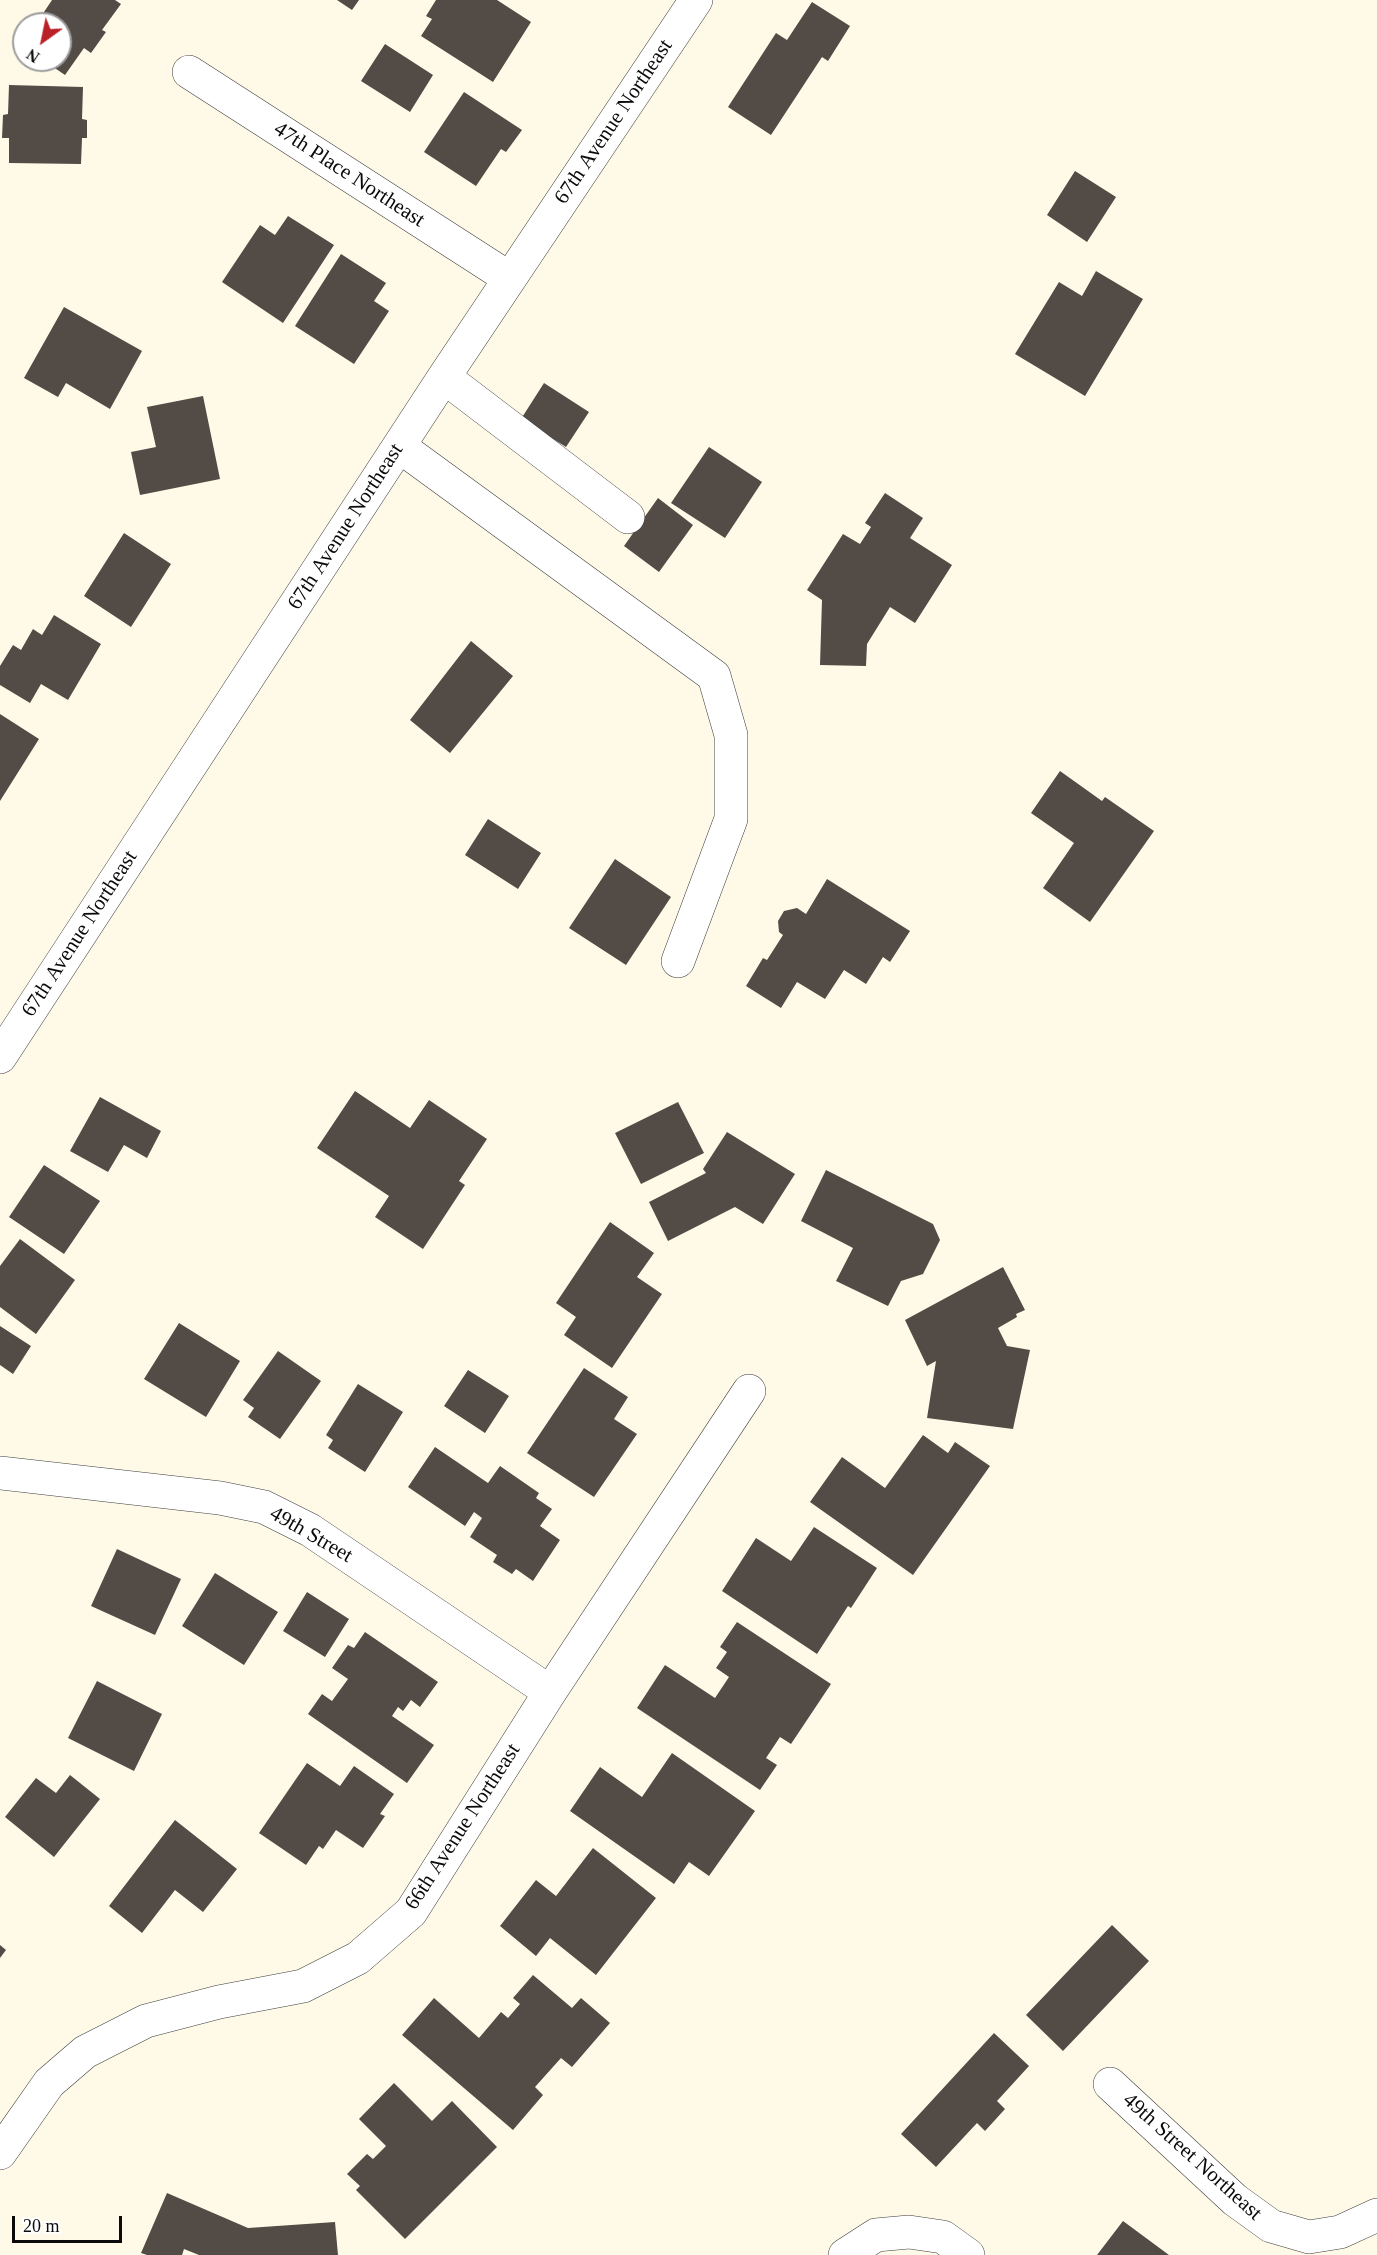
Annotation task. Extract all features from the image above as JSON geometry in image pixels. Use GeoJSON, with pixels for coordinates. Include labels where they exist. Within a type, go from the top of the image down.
{"type":"FeatureCollection","features":[{"type":"Feature","properties":{"kind":"street","name":"67th Avenue Northeast"},"geometry":{"type":"LineString","coordinates":[[0,1057],[509,278],[696,0]]}},
{"type":"Feature","properties":{"kind":"street","name":"47th Place Northeast"},"geometry":{"type":"LineString","coordinates":[[189,72],[509,278]]}},
{"type":"Feature","properties":{"kind":"street"},"geometry":{"type":"LineString","coordinates":[[444,377],[628,517]]}},
{"type":"Feature","properties":{"kind":"street"},"geometry":{"type":"LineString","coordinates":[[399,446],[714,676],[731,735],[731,819],[678,961]]}},
{"type":"Feature","properties":{"kind":"street","name":"66th Avenue Northeast"},"geometry":{"type":"LineString","coordinates":[[0,2153],[49,2083],[85,2052],[146,2021],[219,2002],[303,1986],[358,1958],[411,1912],[550,1692],[749,1391]]}},
{"type":"Feature","properties":{"kind":"street","name":"49th Street"},"geometry":{"type":"LineString","coordinates":[[0,1473],[220,1498],[264,1507],[310,1530],[550,1692]]}},
{"type":"Feature","properties":{"kind":"street","name":"49th Street Northeast"},"geometry":{"type":"LineString","coordinates":[[1110,2084],[1235,2200],[1271,2226],[1309,2237],[1340,2232],[1377,2215]]}},
{"type":"Feature","properties":{"kind":"street"},"geometry":{"type":"LineString","coordinates":[[845,2255],[876,2235],[909,2232],[943,2238],[968,2255]]}},
{"type":"Feature","properties":{"kind":"building"},"geometry":{"type":"Polygon","coordinates":[[[52,0],[115,0],[121,4],[102,30],[106,32],[91,53],[84,48],[72,65],[72,12],[44,12],[52,0]]]}},
{"type":"Feature","properties":{"kind":"building"},"geometry":{"type":"Polygon","coordinates":[[[337,0],[359,0],[352,10],[337,0]]]}},
{"type":"Feature","properties":{"kind":"building"},"geometry":{"type":"Polygon","coordinates":[[[436,0],[497,0],[531,22],[493,82],[421,36],[432,19],[426,16],[436,0]]]}},
{"type":"Feature","properties":{"kind":"building"},"geometry":{"type":"Polygon","coordinates":[[[812,2],[850,26],[828,61],[822,57],[771,135],[728,107],[776,33],[787,40],[812,2]]]}},
{"type":"Feature","properties":{"kind":"building"},"geometry":{"type":"Polygon","coordinates":[[[385,44],[433,75],[410,112],[361,81],[385,44]]]}},
{"type":"Feature","properties":{"kind":"building"},"geometry":{"type":"Polygon","coordinates":[[[9,85],[83,87],[82,119],[87,120],[87,138],[82,138],[81,164],[9,163],[9,138],[2,138],[3,115],[8,114],[9,85]]]}},
{"type":"Feature","properties":{"kind":"building"},"geometry":{"type":"Polygon","coordinates":[[[464,92],[522,130],[506,152],[501,149],[476,186],[424,152],[464,92]]]}},
{"type":"Feature","properties":{"kind":"building"},"geometry":{"type":"Polygon","coordinates":[[[1075,171],[1116,197],[1087,242],[1047,215],[1075,171]]]}},
{"type":"Feature","properties":{"kind":"building"},"geometry":{"type":"Polygon","coordinates":[[[288,216],[334,245],[283,323],[222,282],[260,225],[275,235],[288,216]]]}},
{"type":"Feature","properties":{"kind":"building"},"geometry":{"type":"Polygon","coordinates":[[[341,254],[386,283],[374,301],[389,311],[354,364],[295,326],[341,254]]]}},
{"type":"Feature","properties":{"kind":"building"},"geometry":{"type":"Polygon","coordinates":[[[1096,271],[1143,299],[1085,396],[1015,354],[1059,282],[1082,296],[1096,271]]]}},
{"type":"Feature","properties":{"kind":"building"},"geometry":{"type":"Polygon","coordinates":[[[64,307],[142,351],[110,409],[66,383],[58,397],[24,378],[64,307]]]}},
{"type":"Feature","properties":{"kind":"building"},"geometry":{"type":"Polygon","coordinates":[[[544,383],[589,412],[566,447],[521,419],[544,383]]]}},
{"type":"Feature","properties":{"kind":"building"},"geometry":{"type":"Polygon","coordinates":[[[203,396],[220,479],[140,495],[131,452],[156,447],[147,407],[203,396]]]}},
{"type":"Feature","properties":{"kind":"building"},"geometry":{"type":"Polygon","coordinates":[[[709,447],[762,482],[725,538],[671,503],[709,447]]]}},
{"type":"Feature","properties":{"kind":"building"},"geometry":{"type":"Polygon","coordinates":[[[885,493],[923,518],[910,538],[952,565],[915,623],[890,607],[867,644],[866,666],[820,665],[822,600],[807,590],[843,534],[860,544],[871,527],[865,523],[885,493]]]}},
{"type":"Feature","properties":{"kind":"building"},"geometry":{"type":"Polygon","coordinates":[[[658,498],[693,525],[659,572],[624,546],[658,498]]]}},
{"type":"Feature","properties":{"kind":"building"},"geometry":{"type":"Polygon","coordinates":[[[124,533],[171,564],[131,627],[84,596],[124,533]]]}},
{"type":"Feature","properties":{"kind":"building"},"geometry":{"type":"Polygon","coordinates":[[[54,615],[101,644],[68,700],[41,684],[30,703],[0,685],[0,666],[13,645],[21,650],[33,629],[42,635],[54,615]]]}},
{"type":"Feature","properties":{"kind":"building"},"geometry":{"type":"Polygon","coordinates":[[[471,641],[513,676],[450,753],[410,720],[471,641]]]}},
{"type":"Feature","properties":{"kind":"building"},"geometry":{"type":"Polygon","coordinates":[[[0,714],[39,739],[0,801],[0,714]]]}},
{"type":"Feature","properties":{"kind":"building"},"geometry":{"type":"Polygon","coordinates":[[[1060,771],[1102,801],[1105,797],[1154,831],[1090,922],[1043,888],[1074,843],[1031,813],[1060,771]]]}},
{"type":"Feature","properties":{"kind":"building"},"geometry":{"type":"Polygon","coordinates":[[[488,819],[541,853],[518,889],[465,855],[488,819]]]}},
{"type":"Feature","properties":{"kind":"building"},"geometry":{"type":"Polygon","coordinates":[[[615,859],[671,897],[626,965],[569,928],[615,859]]]}},
{"type":"Feature","properties":{"kind":"building"},"geometry":{"type":"Polygon","coordinates":[[[827,879],[910,931],[890,962],[883,957],[866,984],[844,970],[825,999],[797,982],[781,1008],[746,986],[763,958],[767,960],[783,935],[779,932],[778,921],[784,911],[797,908],[806,914],[827,879]]]}},
{"type":"Feature","properties":{"kind":"building"},"geometry":{"type":"Polygon","coordinates":[[[355,1091],[410,1128],[429,1100],[487,1139],[459,1181],[465,1185],[423,1249],[375,1217],[389,1196],[317,1148],[355,1091]]]}},
{"type":"Feature","properties":{"kind":"building"},"geometry":{"type":"Polygon","coordinates":[[[100,1097],[161,1131],[147,1158],[124,1145],[108,1172],[70,1151],[100,1097]]]}},
{"type":"Feature","properties":{"kind":"building"},"geometry":{"type":"Polygon","coordinates":[[[678,1102],[704,1153],[641,1184],[615,1133],[678,1102]]]}},
{"type":"Feature","properties":{"kind":"building"},"geometry":{"type":"Polygon","coordinates":[[[727,1132],[795,1174],[763,1224],[735,1207],[668,1241],[649,1202],[706,1173],[703,1169],[727,1132]]]}},
{"type":"Feature","properties":{"kind":"building"},"geometry":{"type":"Polygon","coordinates":[[[44,1165],[100,1201],[64,1254],[9,1217],[44,1165]]]}},
{"type":"Feature","properties":{"kind":"building"},"geometry":{"type":"Polygon","coordinates":[[[826,1170],[933,1224],[940,1240],[923,1274],[901,1281],[888,1306],[836,1281],[853,1248],[801,1221],[826,1170]]]}},
{"type":"Feature","properties":{"kind":"building"},"geometry":{"type":"Polygon","coordinates":[[[610,1222],[654,1253],[637,1277],[662,1294],[612,1368],[564,1335],[576,1317],[556,1303],[610,1222]]]}},
{"type":"Feature","properties":{"kind":"building"},"geometry":{"type":"Polygon","coordinates":[[[20,1239],[75,1280],[36,1334],[0,1307],[0,1266],[20,1239]]]}},
{"type":"Feature","properties":{"kind":"building"},"geometry":{"type":"Polygon","coordinates":[[[1003,1267],[1025,1310],[998,1328],[1007,1346],[1030,1350],[1013,1429],[927,1418],[936,1361],[927,1366],[905,1320],[1003,1267]]]}},
{"type":"Feature","properties":{"kind":"building"},"geometry":{"type":"Polygon","coordinates":[[[179,1323],[240,1361],[206,1417],[144,1379],[179,1323]]]}},
{"type":"Feature","properties":{"kind":"building"},"geometry":{"type":"Polygon","coordinates":[[[0,1326],[31,1346],[13,1374],[0,1365],[0,1326]]]}},
{"type":"Feature","properties":{"kind":"building"},"geometry":{"type":"Polygon","coordinates":[[[278,1351],[321,1381],[280,1439],[248,1417],[254,1408],[243,1400],[278,1351]]]}},
{"type":"Feature","properties":{"kind":"building"},"geometry":{"type":"Polygon","coordinates":[[[584,1368],[628,1397],[614,1419],[637,1434],[594,1497],[527,1453],[584,1368]]]}},
{"type":"Feature","properties":{"kind":"building"},"geometry":{"type":"Polygon","coordinates":[[[468,1370],[509,1396],[485,1433],[444,1406],[468,1370]]]}},
{"type":"Feature","properties":{"kind":"building"},"geometry":{"type":"Polygon","coordinates":[[[358,1384],[403,1412],[365,1472],[328,1448],[333,1440],[326,1435],[358,1384]]]}},
{"type":"Feature","properties":{"kind":"building"},"geometry":{"type":"Polygon","coordinates":[[[923,1435],[948,1453],[955,1442],[990,1466],[913,1575],[810,1502],[842,1457],[885,1488],[923,1435]]]}},
{"type":"Feature","properties":{"kind":"building"},"geometry":{"type":"Polygon","coordinates":[[[435,1447],[488,1483],[500,1466],[539,1493],[536,1498],[552,1509],[540,1526],[560,1540],[533,1581],[516,1569],[512,1574],[493,1562],[497,1555],[470,1537],[482,1518],[474,1512],[465,1526],[408,1487],[435,1447]]]}},
{"type":"Feature","properties":{"kind":"building"},"geometry":{"type":"Polygon","coordinates":[[[814,1527],[877,1568],[851,1608],[848,1606],[817,1654],[722,1591],[756,1538],[791,1561],[814,1527]]]}},
{"type":"Feature","properties":{"kind":"building"},"geometry":{"type":"Polygon","coordinates":[[[117,1549],[181,1579],[155,1635],[91,1606],[117,1549]]]}},
{"type":"Feature","properties":{"kind":"building"},"geometry":{"type":"Polygon","coordinates":[[[215,1573],[278,1612],[244,1665],[182,1626],[215,1573]]]}},
{"type":"Feature","properties":{"kind":"building"},"geometry":{"type":"Polygon","coordinates":[[[307,1592],[349,1619],[325,1657],[283,1631],[307,1592]]]}},
{"type":"Feature","properties":{"kind":"building"},"geometry":{"type":"Polygon","coordinates":[[[737,1622],[831,1684],[791,1744],[780,1737],[766,1758],[777,1765],[760,1790],[637,1708],[665,1665],[715,1698],[729,1677],[716,1668],[727,1652],[720,1647],[737,1622]]]}},
{"type":"Feature","properties":{"kind":"building"},"geometry":{"type":"Polygon","coordinates":[[[365,1632],[438,1682],[420,1707],[411,1700],[403,1711],[398,1707],[392,1716],[434,1745],[407,1783],[308,1714],[322,1694],[332,1701],[348,1679],[332,1668],[348,1645],[354,1648],[365,1632]]]}},
{"type":"Feature","properties":{"kind":"building"},"geometry":{"type":"Polygon","coordinates":[[[97,1681],[162,1714],[134,1771],[68,1738],[97,1681]]]}},
{"type":"Feature","properties":{"kind":"building"},"geometry":{"type":"Polygon","coordinates":[[[672,1753],[755,1811],[709,1876],[689,1862],[674,1884],[570,1811],[600,1767],[642,1797],[672,1753]]]}},
{"type":"Feature","properties":{"kind":"building"},"geometry":{"type":"Polygon","coordinates":[[[307,1763],[340,1786],[354,1766],[394,1794],[380,1814],[385,1816],[363,1848],[336,1830],[323,1849],[319,1846],[306,1865],[259,1833],[307,1763]]]}},
{"type":"Feature","properties":{"kind":"building"},"geometry":{"type":"Polygon","coordinates":[[[70,1775],[100,1799],[54,1857],[5,1817],[36,1778],[56,1793],[70,1775]]]}},
{"type":"Feature","properties":{"kind":"building"},"geometry":{"type":"Polygon","coordinates":[[[175,1820],[237,1869],[203,1912],[175,1890],[142,1933],[109,1906],[175,1820]]]}},
{"type":"Feature","properties":{"kind":"building"},"geometry":{"type":"Polygon","coordinates":[[[593,1848],[656,1898],[596,1975],[550,1938],[536,1956],[500,1926],[536,1880],[556,1896],[593,1848]]]}},
{"type":"Feature","properties":{"kind":"building"},"geometry":{"type":"Polygon","coordinates":[[[1112,1925],[1149,1961],[1063,2051],[1026,2015],[1112,1925]]]}},
{"type":"Feature","properties":{"kind":"building"},"geometry":{"type":"Polygon","coordinates":[[[0,1945],[6,1950],[0,1958],[0,1945]]]}},
{"type":"Feature","properties":{"kind":"building"},"geometry":{"type":"Polygon","coordinates":[[[533,1975],[572,2008],[581,1998],[610,2023],[572,2067],[561,2058],[535,2087],[543,2095],[513,2130],[402,2035],[434,1998],[479,2038],[501,2012],[508,2018],[520,2004],[513,1998],[533,1975]]]}},
{"type":"Feature","properties":{"kind":"building"},"geometry":{"type":"Polygon","coordinates":[[[994,2033],[1029,2066],[997,2101],[1005,2109],[985,2131],[977,2123],[936,2167],[901,2134],[994,2033]]]}},
{"type":"Feature","properties":{"kind":"building"},"geometry":{"type":"Polygon","coordinates":[[[394,2083],[432,2121],[452,2101],[497,2147],[405,2239],[356,2190],[360,2186],[347,2174],[367,2154],[373,2159],[386,2146],[359,2119],[394,2083]]]}},
{"type":"Feature","properties":{"kind":"building"},"geometry":{"type":"Polygon","coordinates":[[[167,2193],[248,2228],[335,2222],[338,2255],[199,2255],[184,2249],[182,2255],[141,2253],[167,2193]]]}},
{"type":"Feature","properties":{"kind":"building"},"geometry":{"type":"Polygon","coordinates":[[[1123,2221],[1169,2255],[1097,2255],[1123,2221]]]}}]}
